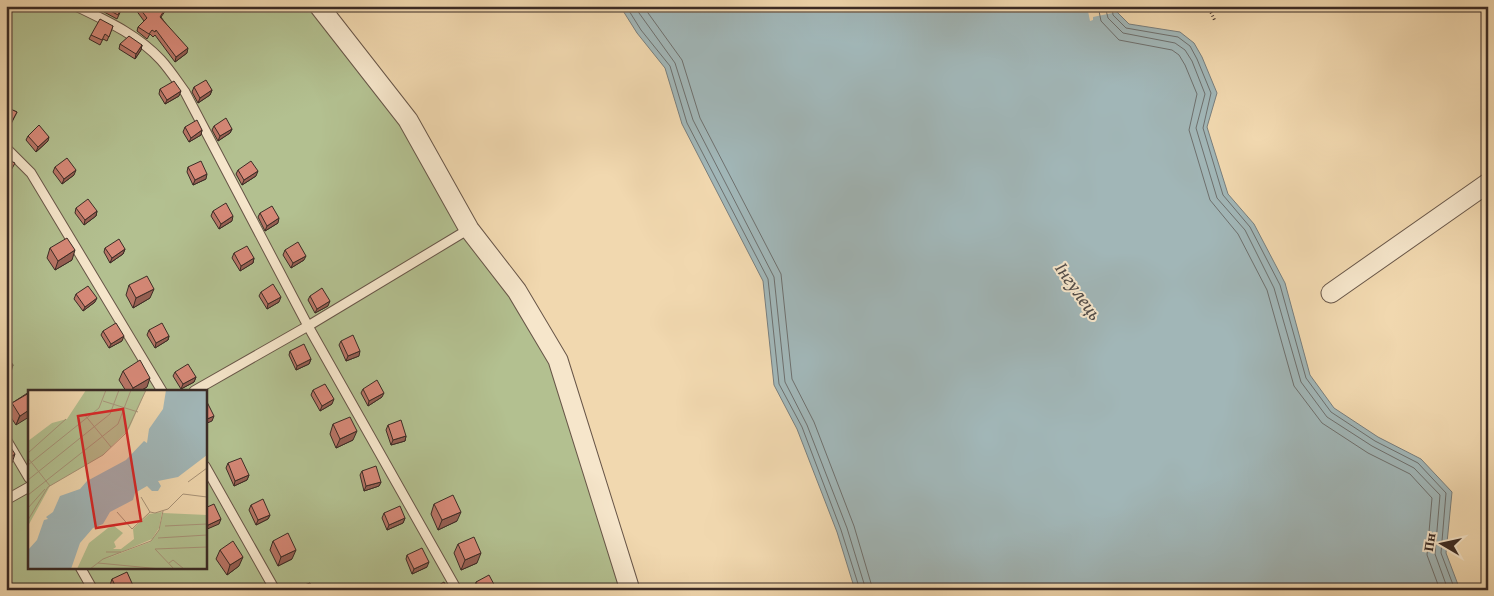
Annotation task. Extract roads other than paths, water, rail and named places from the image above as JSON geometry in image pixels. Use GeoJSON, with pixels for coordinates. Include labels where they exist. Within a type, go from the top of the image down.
{"type":"FeatureCollection","features":[{"type":"Feature","properties":{"kind":"street"},"geometry":{"type":"LineString","coordinates":[[319,6],[408,120],[469,229],[518,291],[558,360],[630,590]]}},
{"type":"Feature","properties":{"kind":"street"},"geometry":{"type":"LineString","coordinates":[[1331,293],[1488,183]]}},
{"type":"Feature","properties":{"kind":"lane"},"geometry":{"type":"LineString","coordinates":[[76,6],[116,25],[142,42],[162,60],[185,92],[308,326],[457,590]]}},
{"type":"Feature","properties":{"kind":"lane"},"geometry":{"type":"LineString","coordinates":[[6,148],[31,173],[161,390]]}},
{"type":"Feature","properties":{"kind":"lane"},"geometry":{"type":"LineString","coordinates":[[196,390],[308,326],[469,229]]}},
{"type":"Feature","properties":{"kind":"lane"},"geometry":{"type":"LineString","coordinates":[[6,439],[28,476]]}},
{"type":"Feature","properties":{"kind":"lane"},"geometry":{"type":"LineString","coordinates":[[206,468],[275,590]]}},
{"type":"Feature","properties":{"kind":"lane"},"geometry":{"type":"LineString","coordinates":[[6,500],[28,488]]}},
{"type":"Feature","properties":{"kind":"lane"},"geometry":{"type":"LineString","coordinates":[[81,568],[93,590]]}},
{"type":"Feature","properties":{"kind":"water","name":"Інгулець"},"geometry":{"type":"Polygon","coordinates":[[[620,6],[1117,6],[1117,12],[1129,24],[1180,32],[1194,43],[1217,93],[1207,127],[1228,194],[1254,224],[1285,283],[1310,375],[1334,408],[1378,437],[1421,459],[1452,492],[1446,553],[1460,590],[855,590],[837,532],[797,429],[774,385],[763,281],[682,124],[665,68],[637,33],[620,6]]]}}]}
